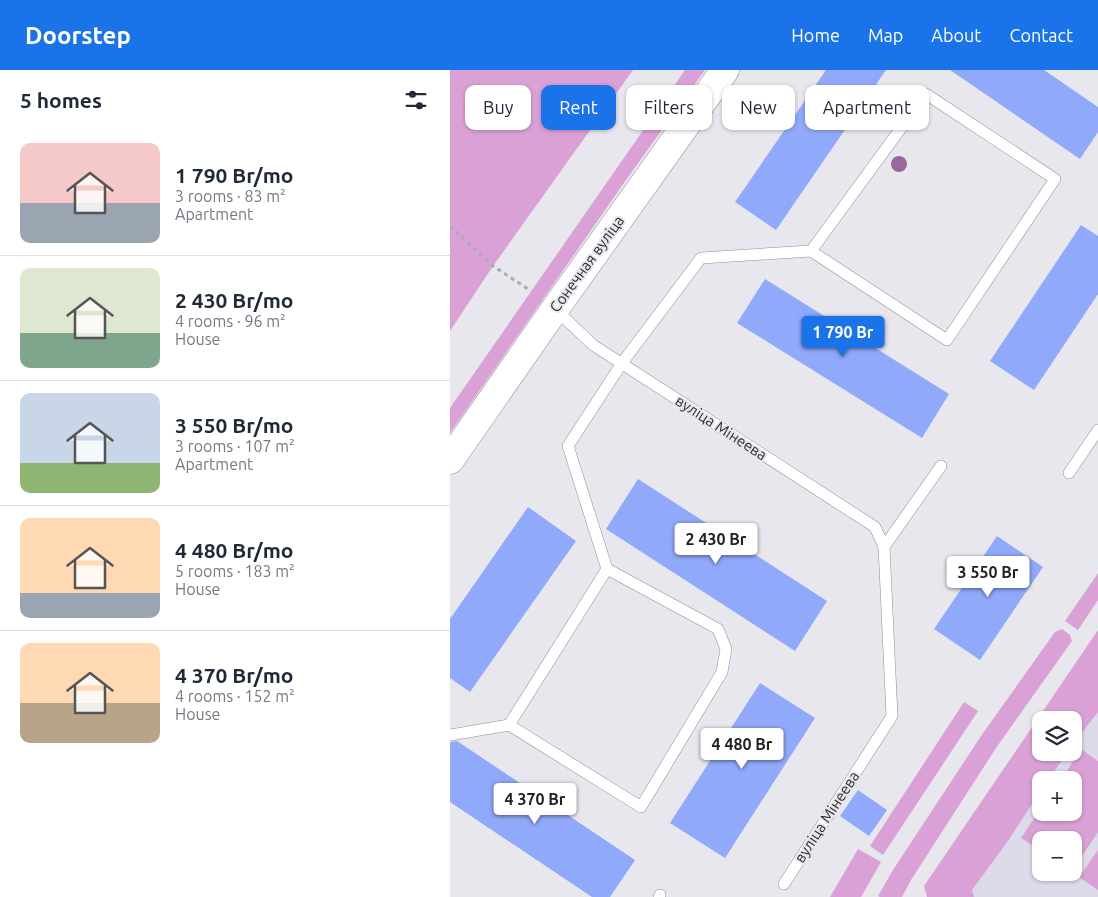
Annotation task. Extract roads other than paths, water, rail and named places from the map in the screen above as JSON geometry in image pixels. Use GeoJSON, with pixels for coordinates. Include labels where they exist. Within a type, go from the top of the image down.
{"type":"FeatureCollection","features":[{"type":"Feature","properties":{"kind":"street","name":"Сонечная вуліца"},"geometry":{"type":"LineString","coordinates":[[450,460],[725,70]]}},
{"type":"Feature","properties":{"kind":"lane"},"geometry":{"type":"LineString","coordinates":[[450,735],[509,725],[641,807],[722,672],[726,649],[718,629],[607,569],[568,446],[622,363],[700,258],[812,251],[946,340],[1055,179],[926,94],[812,251]]}},
{"type":"Feature","properties":{"kind":"lane","name":"вуліца Мінеева"},"geometry":{"type":"LineString","coordinates":[[555,309],[593,345],[875,527],[884,546],[892,716],[784,884]]}},
{"type":"Feature","properties":{"kind":"lane"},"geometry":{"type":"LineString","coordinates":[[1069,473],[1098,430]]}},
{"type":"Feature","properties":{"kind":"lane"},"geometry":{"type":"LineString","coordinates":[[884,546],[941,466]]}},
{"type":"Feature","properties":{"kind":"lane"},"geometry":{"type":"LineString","coordinates":[[509,725],[607,569]]}}]}
